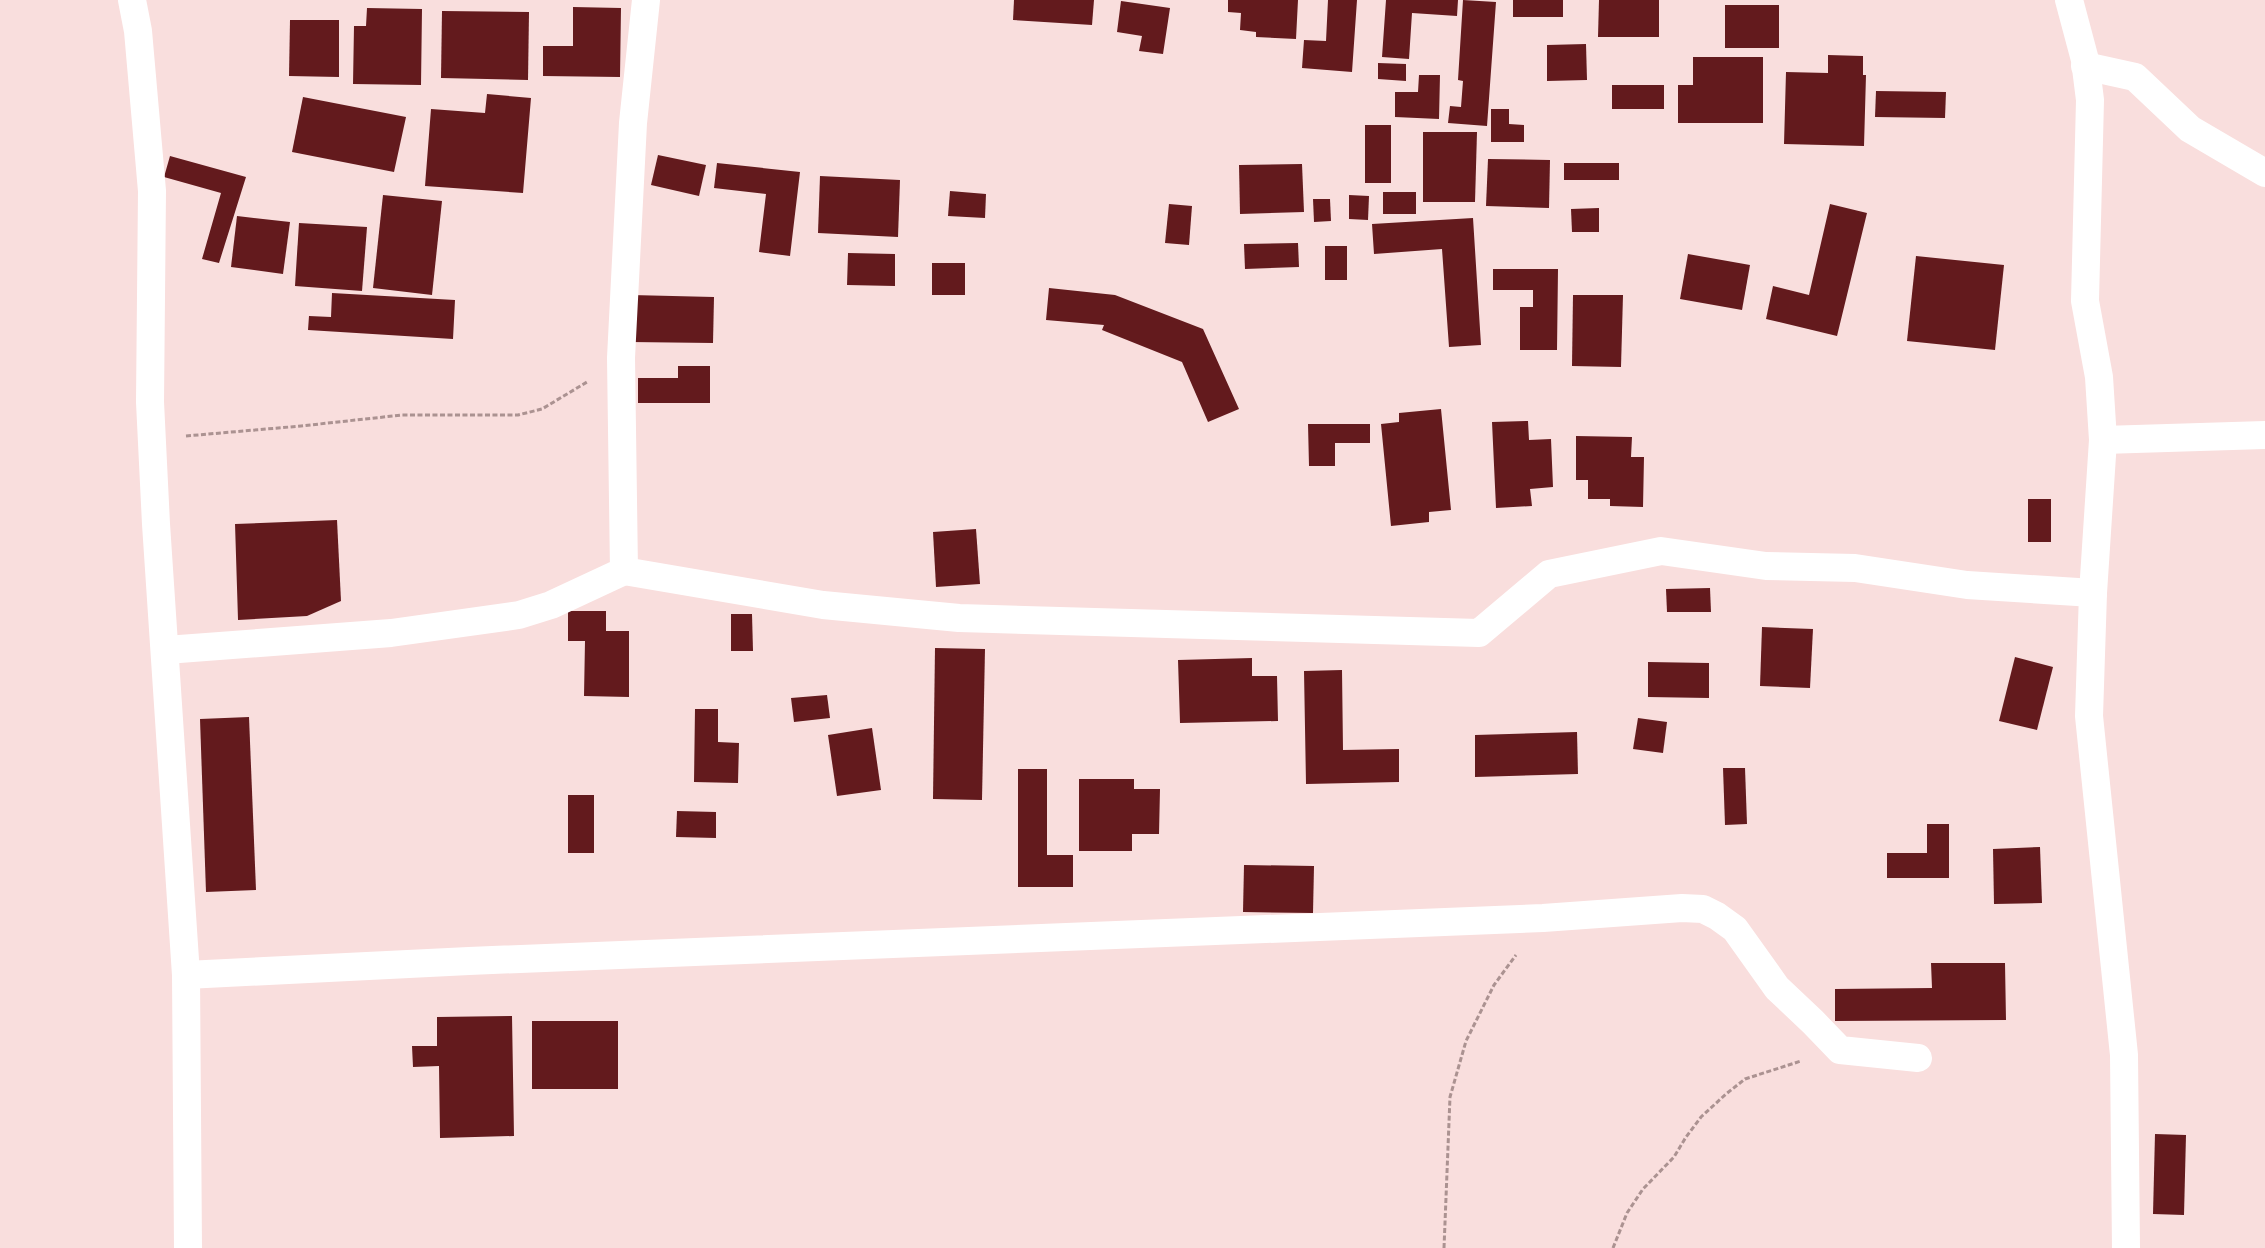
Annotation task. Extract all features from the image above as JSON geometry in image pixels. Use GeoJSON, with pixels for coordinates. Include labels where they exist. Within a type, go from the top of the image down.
{"type":"FeatureCollection","features":[{"type":"Feature","properties":{"kind":"street"},"geometry":{"type":"LineString","coordinates":[[132,0],[138,31],[152,191],[150,402],[156,524],[166,650],[186,975],[188,1248]]}},
{"type":"Feature","properties":{"kind":"street"},"geometry":{"type":"LineString","coordinates":[[624,571],[621,358],[633,123],[646,0]]}},
{"type":"Feature","properties":{"kind":"street"},"geometry":{"type":"LineString","coordinates":[[2069,0],[2085,66],[2090,100],[2085,301],[2099,377],[2103,440],[2093,593],[2089,716],[2124,1055],[2126,1248]]}},
{"type":"Feature","properties":{"kind":"street"},"geometry":{"type":"LineString","coordinates":[[2085,66],[2135,77],[2190,129],[2265,172]]}},
{"type":"Feature","properties":{"kind":"street"},"geometry":{"type":"LineString","coordinates":[[2103,440],[2265,435]]}},
{"type":"Feature","properties":{"kind":"street"},"geometry":{"type":"LineString","coordinates":[[166,650],[390,633],[519,615],[551,605],[624,571],[823,605],[959,618],[1469,633],[1478,633],[1549,574],[1661,551],[1766,566],[1855,568],[1967,585],[2093,593]]}},
{"type":"Feature","properties":{"kind":"street"},"geometry":{"type":"LineString","coordinates":[[186,975],[488,960],[1543,918],[1682,908],[1703,909],[1735,929],[1777,988],[1814,1022],[1840,1050],[1918,1058]]}},
{"type":"Feature","properties":{"kind":"path"},"geometry":{"type":"LineString","coordinates":[[153,438],[301,426],[402,415],[518,415],[542,409],[566,396],[621,358]]}},
{"type":"Feature","properties":{"kind":"path"},"geometry":{"type":"LineString","coordinates":[[1444,1248],[1450,1097],[1466,1041],[1494,985],[1543,918]]}},
{"type":"Feature","properties":{"kind":"path"},"geometry":{"type":"LineString","coordinates":[[1614,1248],[1627,1213],[1643,1189],[1674,1157],[1691,1130],[1726,1094],[1745,1079],[1840,1050]]}},
{"type":"Feature","properties":{"kind":"building"},"geometry":{"type":"Polygon","coordinates":[[[1014,0],[1094,0],[1092,25],[1013,20],[1014,0]]]}},
{"type":"Feature","properties":{"kind":"building"},"geometry":{"type":"Polygon","coordinates":[[[1228,0],[1298,0],[1296,39],[1256,37],[1256,32],[1240,30],[1241,13],[1228,12],[1228,0]]]}},
{"type":"Feature","properties":{"kind":"building"},"geometry":{"type":"Polygon","coordinates":[[[1328,0],[1357,0],[1352,72],[1302,68],[1304,40],[1326,41],[1328,0]]]}},
{"type":"Feature","properties":{"kind":"building"},"geometry":{"type":"Polygon","coordinates":[[[1386,0],[1458,0],[1457,16],[1412,13],[1409,59],[1382,57],[1386,0]]]}},
{"type":"Feature","properties":{"kind":"building"},"geometry":{"type":"Polygon","coordinates":[[[1463,0],[1496,2],[1487,126],[1448,123],[1450,106],[1461,107],[1463,81],[1458,80],[1463,0]]]}},
{"type":"Feature","properties":{"kind":"building"},"geometry":{"type":"Polygon","coordinates":[[[1513,0],[1563,0],[1563,17],[1513,17],[1513,0]]]}},
{"type":"Feature","properties":{"kind":"building"},"geometry":{"type":"Polygon","coordinates":[[[1599,0],[1659,0],[1659,37],[1598,37],[1599,0]]]}},
{"type":"Feature","properties":{"kind":"building"},"geometry":{"type":"Polygon","coordinates":[[[1121,1],[1170,8],[1163,54],[1139,51],[1142,36],[1117,32],[1121,1]]]}},
{"type":"Feature","properties":{"kind":"building"},"geometry":{"type":"Polygon","coordinates":[[[1725,5],[1779,5],[1779,48],[1725,48],[1725,5]]]}},
{"type":"Feature","properties":{"kind":"building"},"geometry":{"type":"Polygon","coordinates":[[[573,7],[621,8],[620,77],[543,76],[543,46],[573,46],[573,7]]]}},
{"type":"Feature","properties":{"kind":"building"},"geometry":{"type":"Polygon","coordinates":[[[367,8],[422,9],[421,85],[353,84],[354,26],[366,26],[367,8]]]}},
{"type":"Feature","properties":{"kind":"building"},"geometry":{"type":"Polygon","coordinates":[[[442,11],[529,12],[528,80],[441,78],[442,11]]]}},
{"type":"Feature","properties":{"kind":"building"},"geometry":{"type":"Polygon","coordinates":[[[290,20],[339,20],[339,77],[289,76],[290,20]]]}},
{"type":"Feature","properties":{"kind":"building"},"geometry":{"type":"Polygon","coordinates":[[[1586,44],[1587,80],[1547,81],[1547,45],[1586,44]]]}},
{"type":"Feature","properties":{"kind":"building"},"geometry":{"type":"Polygon","coordinates":[[[1828,55],[1863,56],[1863,75],[1866,75],[1864,146],[1784,144],[1786,72],[1828,73],[1828,55]]]}},
{"type":"Feature","properties":{"kind":"building"},"geometry":{"type":"Polygon","coordinates":[[[1693,57],[1763,57],[1763,123],[1678,123],[1678,85],[1693,85],[1693,57]]]}},
{"type":"Feature","properties":{"kind":"building"},"geometry":{"type":"Polygon","coordinates":[[[1378,63],[1406,64],[1406,81],[1378,79],[1378,63]]]}},
{"type":"Feature","properties":{"kind":"building"},"geometry":{"type":"Polygon","coordinates":[[[1419,75],[1440,75],[1439,119],[1395,117],[1395,92],[1418,92],[1419,75]]]}},
{"type":"Feature","properties":{"kind":"building"},"geometry":{"type":"Polygon","coordinates":[[[1612,85],[1664,85],[1664,109],[1612,109],[1612,85]]]}},
{"type":"Feature","properties":{"kind":"building"},"geometry":{"type":"Polygon","coordinates":[[[1876,91],[1946,92],[1945,118],[1875,117],[1876,91]]]}},
{"type":"Feature","properties":{"kind":"building"},"geometry":{"type":"Polygon","coordinates":[[[487,94],[531,98],[523,193],[425,186],[431,109],[485,113],[487,94]]]}},
{"type":"Feature","properties":{"kind":"building"},"geometry":{"type":"Polygon","coordinates":[[[303,97],[406,117],[394,172],[292,152],[303,97]]]}},
{"type":"Feature","properties":{"kind":"building"},"geometry":{"type":"Polygon","coordinates":[[[1491,109],[1509,109],[1509,124],[1524,125],[1524,142],[1491,142],[1491,109]]]}},
{"type":"Feature","properties":{"kind":"building"},"geometry":{"type":"Polygon","coordinates":[[[1365,125],[1391,125],[1391,183],[1365,183],[1365,125]]]}},
{"type":"Feature","properties":{"kind":"building"},"geometry":{"type":"Polygon","coordinates":[[[1423,132],[1477,132],[1475,202],[1423,202],[1423,132]]]}},
{"type":"Feature","properties":{"kind":"building"},"geometry":{"type":"Polygon","coordinates":[[[658,155],[706,165],[699,196],[651,185],[658,155]]]}},
{"type":"Feature","properties":{"kind":"building"},"geometry":{"type":"Polygon","coordinates":[[[170,156],[246,177],[219,263],[202,259],[221,193],[164,177],[170,156]]]}},
{"type":"Feature","properties":{"kind":"building"},"geometry":{"type":"Polygon","coordinates":[[[1488,159],[1550,160],[1549,208],[1486,206],[1488,159]]]}},
{"type":"Feature","properties":{"kind":"building"},"geometry":{"type":"Polygon","coordinates":[[[717,163],[800,172],[790,256],[759,252],[766,194],[714,188],[717,163]]]}},
{"type":"Feature","properties":{"kind":"building"},"geometry":{"type":"Polygon","coordinates":[[[1564,163],[1619,163],[1619,180],[1564,180],[1564,163]]]}},
{"type":"Feature","properties":{"kind":"building"},"geometry":{"type":"Polygon","coordinates":[[[1302,164],[1304,212],[1240,214],[1239,165],[1302,164]]]}},
{"type":"Feature","properties":{"kind":"building"},"geometry":{"type":"Polygon","coordinates":[[[820,176],[900,180],[898,237],[818,233],[820,176]]]}},
{"type":"Feature","properties":{"kind":"building"},"geometry":{"type":"Polygon","coordinates":[[[950,191],[986,194],[985,218],[948,216],[950,191]]]}},
{"type":"Feature","properties":{"kind":"building"},"geometry":{"type":"Polygon","coordinates":[[[1383,192],[1416,192],[1416,214],[1383,214],[1383,192]]]}},
{"type":"Feature","properties":{"kind":"building"},"geometry":{"type":"Polygon","coordinates":[[[383,195],[442,201],[432,295],[373,288],[383,195]]]}},
{"type":"Feature","properties":{"kind":"building"},"geometry":{"type":"Polygon","coordinates":[[[1349,195],[1369,196],[1368,220],[1349,219],[1349,195]]]}},
{"type":"Feature","properties":{"kind":"building"},"geometry":{"type":"Polygon","coordinates":[[[1313,199],[1330,199],[1331,221],[1314,222],[1313,199]]]}},
{"type":"Feature","properties":{"kind":"building"},"geometry":{"type":"Polygon","coordinates":[[[1169,204],[1192,206],[1189,245],[1165,243],[1169,204]]]}},
{"type":"Feature","properties":{"kind":"building"},"geometry":{"type":"Polygon","coordinates":[[[1830,204],[1867,213],[1837,336],[1766,319],[1773,286],[1809,295],[1830,204]]]}},
{"type":"Feature","properties":{"kind":"building"},"geometry":{"type":"Polygon","coordinates":[[[1599,208],[1599,232],[1572,232],[1571,209],[1599,208]]]}},
{"type":"Feature","properties":{"kind":"building"},"geometry":{"type":"Polygon","coordinates":[[[237,216],[290,222],[283,274],[231,267],[237,216]]]}},
{"type":"Feature","properties":{"kind":"building"},"geometry":{"type":"Polygon","coordinates":[[[1473,218],[1481,345],[1449,347],[1442,249],[1374,254],[1372,224],[1473,218]]]}},
{"type":"Feature","properties":{"kind":"building"},"geometry":{"type":"Polygon","coordinates":[[[299,223],[367,227],[362,291],[295,286],[299,223]]]}},
{"type":"Feature","properties":{"kind":"building"},"geometry":{"type":"Polygon","coordinates":[[[1298,243],[1299,267],[1245,269],[1244,244],[1298,243]]]}},
{"type":"Feature","properties":{"kind":"building"},"geometry":{"type":"Polygon","coordinates":[[[1325,246],[1347,246],[1347,280],[1325,280],[1325,246]]]}},
{"type":"Feature","properties":{"kind":"building"},"geometry":{"type":"Polygon","coordinates":[[[848,253],[895,254],[895,286],[847,285],[848,253]]]}},
{"type":"Feature","properties":{"kind":"building"},"geometry":{"type":"Polygon","coordinates":[[[1688,254],[1750,265],[1742,310],[1680,299],[1688,254]]]}},
{"type":"Feature","properties":{"kind":"building"},"geometry":{"type":"Polygon","coordinates":[[[1916,256],[2004,265],[1995,350],[1907,341],[1916,256]]]}},
{"type":"Feature","properties":{"kind":"building"},"geometry":{"type":"Polygon","coordinates":[[[932,263],[965,263],[965,295],[932,295],[932,263]]]}},
{"type":"Feature","properties":{"kind":"building"},"geometry":{"type":"Polygon","coordinates":[[[1493,269],[1558,269],[1557,350],[1520,350],[1520,307],[1533,307],[1533,290],[1493,290],[1493,269]]]}},
{"type":"Feature","properties":{"kind":"building"},"geometry":{"type":"Polygon","coordinates":[[[1049,288],[1115,295],[1203,329],[1239,409],[1208,422],[1182,362],[1102,330],[1104,325],[1046,320],[1049,288]]]}},
{"type":"Feature","properties":{"kind":"building"},"geometry":{"type":"Polygon","coordinates":[[[332,293],[455,300],[453,339],[308,330],[309,316],[331,317],[332,293]]]}},
{"type":"Feature","properties":{"kind":"building"},"geometry":{"type":"Polygon","coordinates":[[[631,295],[714,297],[713,343],[630,342],[631,295]]]}},
{"type":"Feature","properties":{"kind":"building"},"geometry":{"type":"Polygon","coordinates":[[[1573,295],[1623,295],[1621,367],[1572,366],[1573,295]]]}},
{"type":"Feature","properties":{"kind":"building"},"geometry":{"type":"Polygon","coordinates":[[[678,366],[710,366],[710,403],[638,403],[638,378],[678,378],[678,366]]]}},
{"type":"Feature","properties":{"kind":"building"},"geometry":{"type":"Polygon","coordinates":[[[1441,409],[1451,510],[1429,512],[1429,522],[1391,526],[1381,424],[1399,422],[1399,413],[1441,409]]]}},
{"type":"Feature","properties":{"kind":"building"},"geometry":{"type":"Polygon","coordinates":[[[1528,421],[1529,440],[1551,439],[1553,487],[1530,489],[1532,506],[1496,508],[1492,422],[1528,421]]]}},
{"type":"Feature","properties":{"kind":"building"},"geometry":{"type":"Polygon","coordinates":[[[1308,424],[1370,424],[1370,443],[1335,443],[1335,466],[1309,466],[1308,424]]]}},
{"type":"Feature","properties":{"kind":"building"},"geometry":{"type":"Polygon","coordinates":[[[1576,436],[1632,437],[1631,457],[1644,457],[1643,507],[1610,506],[1610,499],[1588,499],[1588,480],[1576,480],[1576,436]]]}},
{"type":"Feature","properties":{"kind":"building"},"geometry":{"type":"Polygon","coordinates":[[[2028,499],[2051,499],[2051,542],[2028,542],[2028,499]]]}},
{"type":"Feature","properties":{"kind":"building"},"geometry":{"type":"Polygon","coordinates":[[[337,520],[341,601],[307,616],[238,620],[235,524],[337,520]]]}},
{"type":"Feature","properties":{"kind":"building"},"geometry":{"type":"Polygon","coordinates":[[[976,529],[980,584],[936,587],[933,532],[976,529]]]}},
{"type":"Feature","properties":{"kind":"building"},"geometry":{"type":"Polygon","coordinates":[[[1710,588],[1711,612],[1667,612],[1666,589],[1710,588]]]}},
{"type":"Feature","properties":{"kind":"building"},"geometry":{"type":"Polygon","coordinates":[[[568,611],[606,611],[606,631],[629,631],[629,697],[584,696],[585,641],[568,641],[568,611]]]}},
{"type":"Feature","properties":{"kind":"building"},"geometry":{"type":"Polygon","coordinates":[[[731,614],[752,614],[753,651],[731,651],[731,614]]]}},
{"type":"Feature","properties":{"kind":"building"},"geometry":{"type":"Polygon","coordinates":[[[1762,627],[1813,629],[1810,688],[1760,686],[1762,627]]]}},
{"type":"Feature","properties":{"kind":"building"},"geometry":{"type":"Polygon","coordinates":[[[935,648],[985,649],[982,800],[933,799],[935,648]]]}},
{"type":"Feature","properties":{"kind":"building"},"geometry":{"type":"Polygon","coordinates":[[[2015,657],[2053,667],[2037,730],[1999,721],[2015,657]]]}},
{"type":"Feature","properties":{"kind":"building"},"geometry":{"type":"Polygon","coordinates":[[[1252,658],[1252,676],[1277,676],[1278,721],[1180,723],[1178,660],[1252,658]]]}},
{"type":"Feature","properties":{"kind":"building"},"geometry":{"type":"Polygon","coordinates":[[[1648,662],[1709,663],[1709,698],[1648,697],[1648,662]]]}},
{"type":"Feature","properties":{"kind":"building"},"geometry":{"type":"Polygon","coordinates":[[[1342,670],[1343,750],[1399,749],[1399,782],[1306,784],[1304,671],[1342,670]]]}},
{"type":"Feature","properties":{"kind":"building"},"geometry":{"type":"Polygon","coordinates":[[[827,695],[830,718],[794,722],[791,698],[827,695]]]}},
{"type":"Feature","properties":{"kind":"building"},"geometry":{"type":"Polygon","coordinates":[[[695,709],[718,709],[718,742],[739,743],[738,783],[694,782],[695,709]]]}},
{"type":"Feature","properties":{"kind":"building"},"geometry":{"type":"Polygon","coordinates":[[[249,717],[256,890],[206,892],[200,719],[249,717]]]}},
{"type":"Feature","properties":{"kind":"building"},"geometry":{"type":"Polygon","coordinates":[[[1638,718],[1667,722],[1663,753],[1633,749],[1638,718]]]}},
{"type":"Feature","properties":{"kind":"building"},"geometry":{"type":"Polygon","coordinates":[[[872,728],[881,790],[837,796],[828,735],[872,728]]]}},
{"type":"Feature","properties":{"kind":"building"},"geometry":{"type":"Polygon","coordinates":[[[1577,732],[1578,774],[1475,777],[1475,735],[1577,732]]]}},
{"type":"Feature","properties":{"kind":"building"},"geometry":{"type":"Polygon","coordinates":[[[1723,768],[1745,768],[1747,824],[1725,825],[1723,768]]]}},
{"type":"Feature","properties":{"kind":"building"},"geometry":{"type":"Polygon","coordinates":[[[1018,769],[1047,769],[1047,855],[1073,855],[1073,887],[1018,887],[1018,769]]]}},
{"type":"Feature","properties":{"kind":"building"},"geometry":{"type":"Polygon","coordinates":[[[1079,779],[1134,779],[1134,789],[1160,789],[1159,834],[1132,834],[1132,851],[1079,851],[1079,779]]]}},
{"type":"Feature","properties":{"kind":"building"},"geometry":{"type":"Polygon","coordinates":[[[568,795],[594,795],[594,853],[568,853],[568,795]]]}},
{"type":"Feature","properties":{"kind":"building"},"geometry":{"type":"Polygon","coordinates":[[[677,811],[716,812],[716,838],[676,837],[677,811]]]}},
{"type":"Feature","properties":{"kind":"building"},"geometry":{"type":"Polygon","coordinates":[[[1927,824],[1949,824],[1949,878],[1887,878],[1887,853],[1927,853],[1927,824]]]}},
{"type":"Feature","properties":{"kind":"building"},"geometry":{"type":"Polygon","coordinates":[[[2040,847],[2042,903],[1994,904],[1993,849],[2040,847]]]}},
{"type":"Feature","properties":{"kind":"building"},"geometry":{"type":"Polygon","coordinates":[[[1244,865],[1314,866],[1313,913],[1243,912],[1244,865]]]}},
{"type":"Feature","properties":{"kind":"building"},"geometry":{"type":"Polygon","coordinates":[[[1931,963],[2005,963],[2006,1020],[1835,1021],[1835,989],[1932,988],[1931,963]]]}},
{"type":"Feature","properties":{"kind":"building"},"geometry":{"type":"Polygon","coordinates":[[[512,1016],[514,1136],[440,1138],[439,1066],[413,1067],[412,1046],[437,1046],[437,1017],[512,1016]]]}},
{"type":"Feature","properties":{"kind":"building"},"geometry":{"type":"Polygon","coordinates":[[[532,1021],[618,1021],[618,1089],[532,1089],[532,1021]]]}},
{"type":"Feature","properties":{"kind":"building"},"geometry":{"type":"Polygon","coordinates":[[[2155,1134],[2186,1135],[2184,1215],[2153,1214],[2155,1134]]]}}]}
